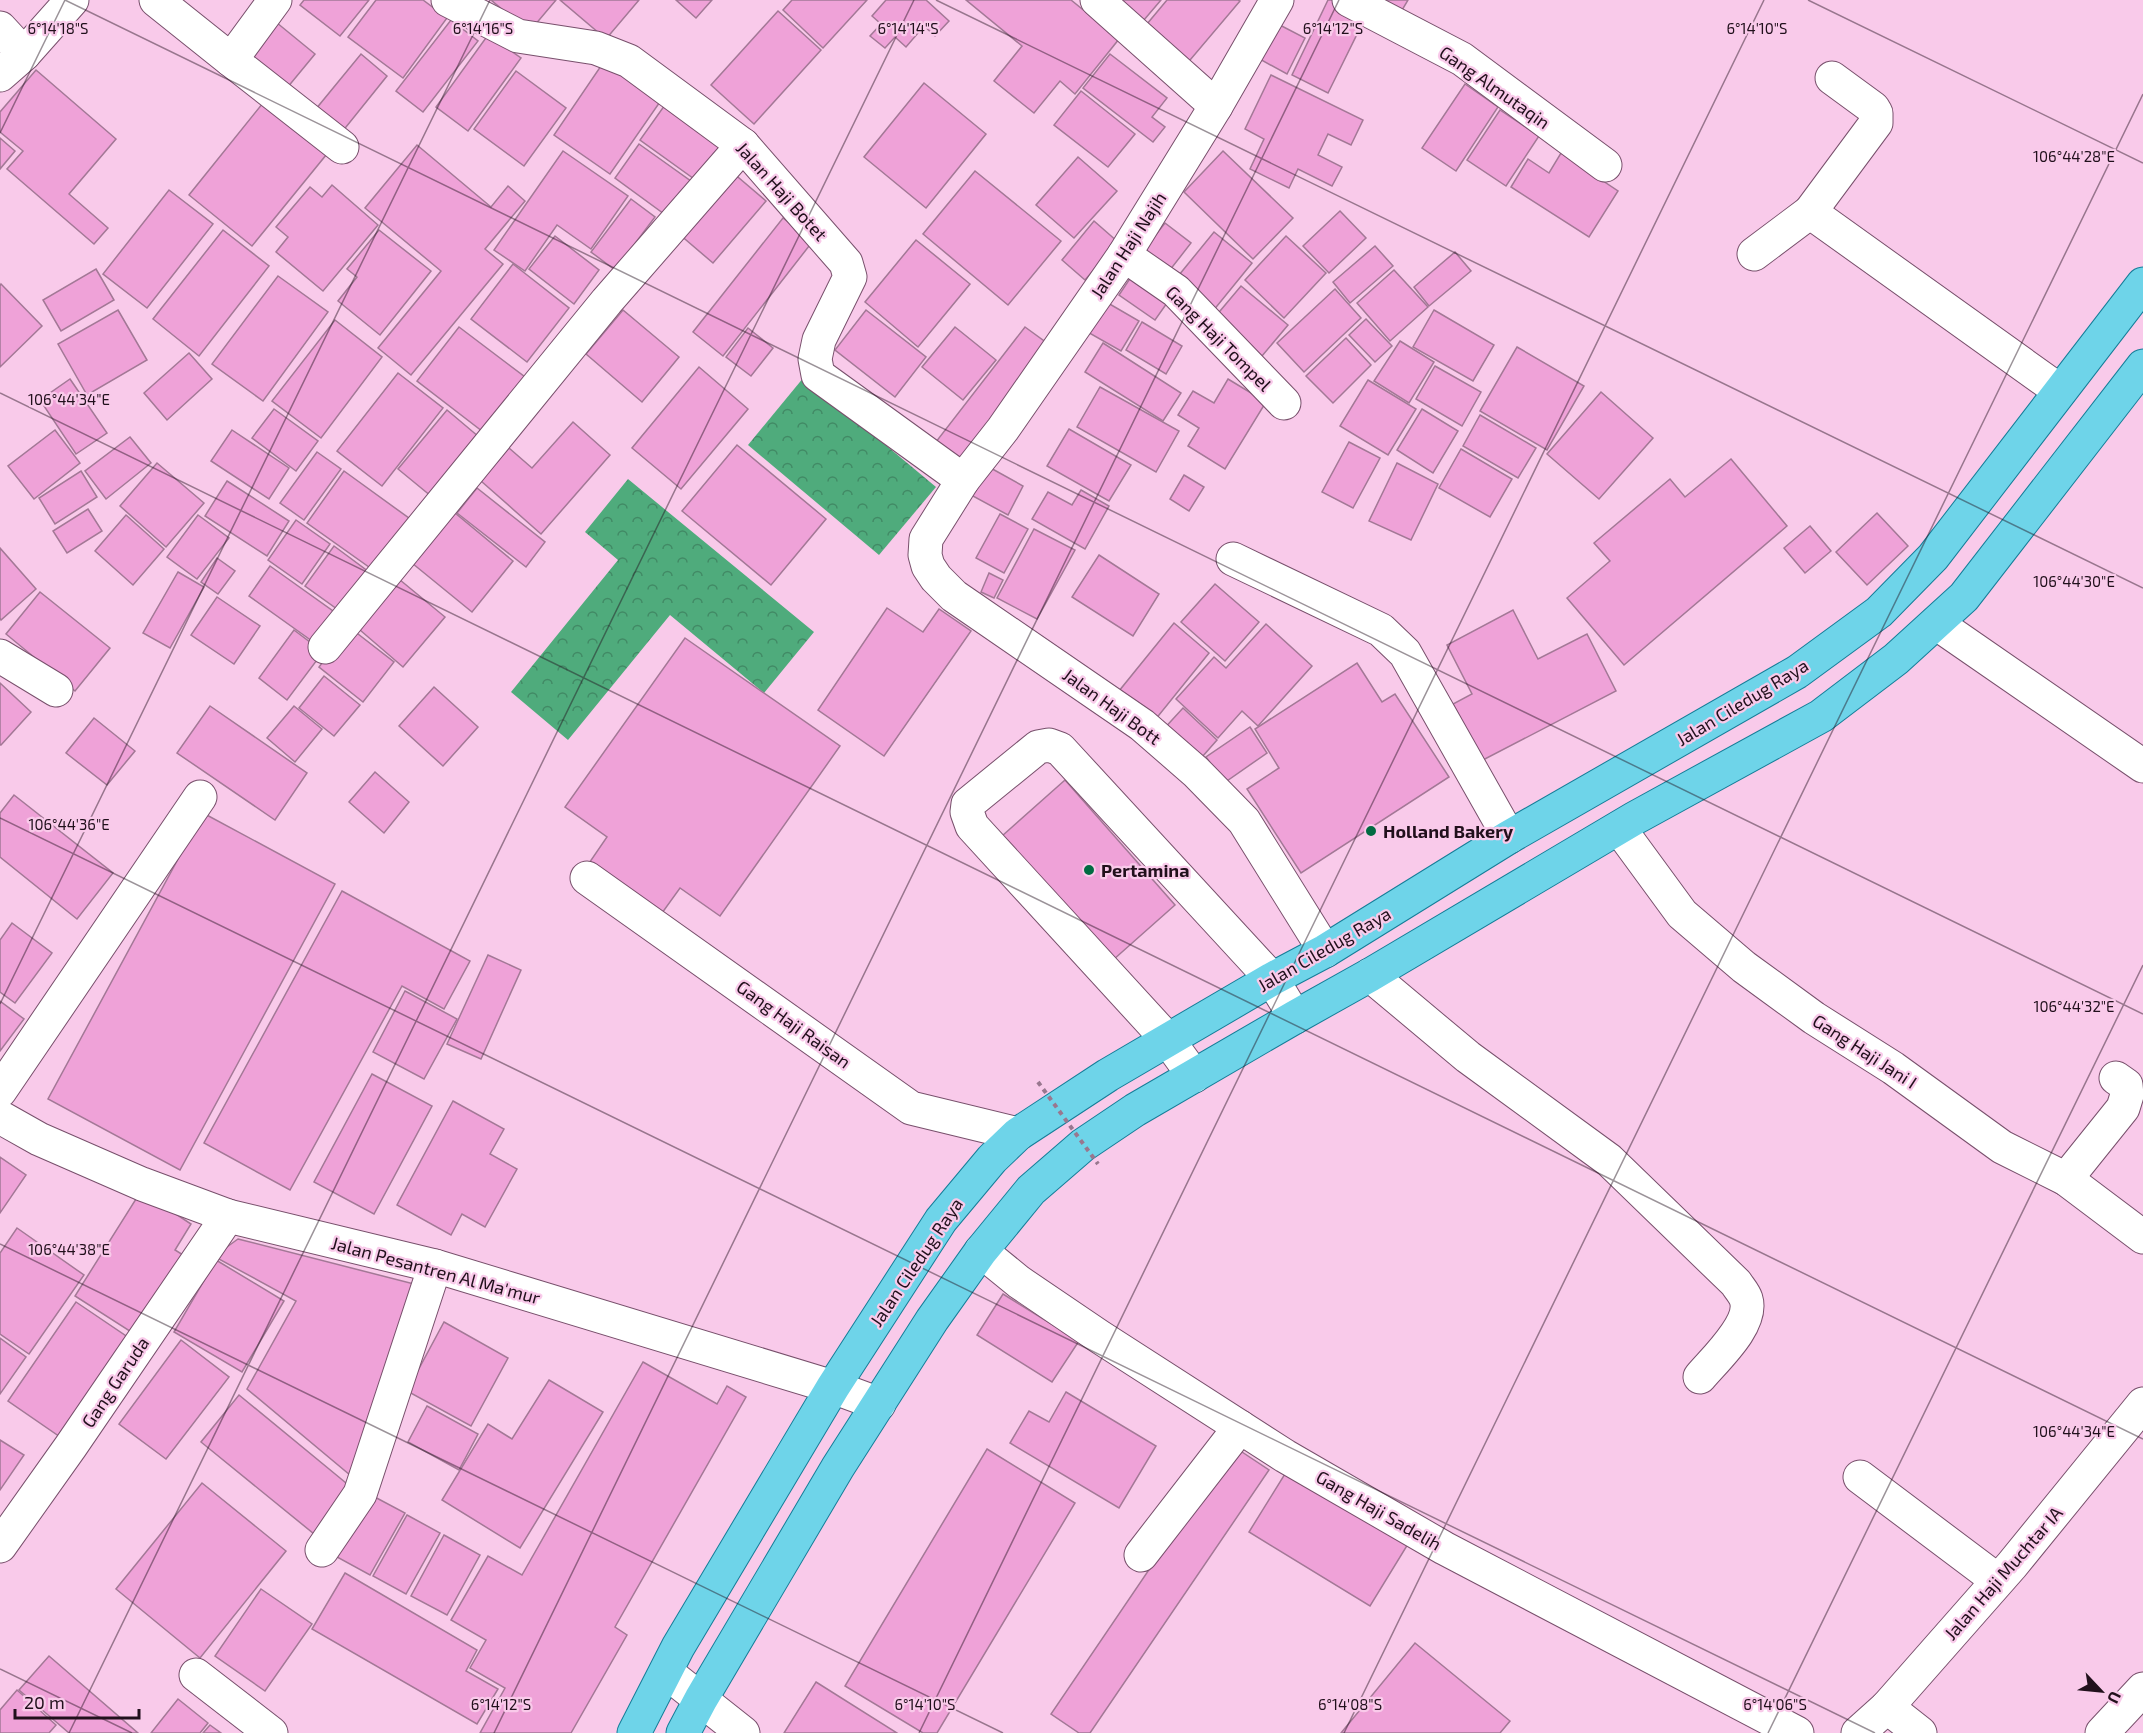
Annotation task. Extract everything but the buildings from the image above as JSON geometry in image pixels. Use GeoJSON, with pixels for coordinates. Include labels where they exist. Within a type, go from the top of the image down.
{"type":"FeatureCollection","features":[{"type":"Feature","properties":{"kind":"main road","name":"Jalan Ciledug Raya"},"geometry":{"type":"LineString","coordinates":[[634,1733],[684,1637],[833,1387],[941,1220],[992,1159],[1018,1134],[1108,1075],[1272,979],[1325,951],[1509,837],[1797,672],[1879,612],[1933,557],[2143,284]]}},
{"type":"Feature","properties":{"kind":"main road"},"geometry":{"type":"LineString","coordinates":[[683,1733],[838,1467],[932,1320],[981,1251],[1031,1190],[1083,1145],[1135,1110],[1619,828],[1821,716],[1896,659],[1964,597],[2143,366]]}},
{"type":"Feature","properties":{"kind":"street"},"geometry":{"type":"LineString","coordinates":[[0,28],[12,64],[72,0]]}},
{"type":"Feature","properties":{"kind":"street"},"geometry":{"type":"LineString","coordinates":[[156,0],[342,147]]}},
{"type":"Feature","properties":{"kind":"street"},"geometry":{"type":"LineString","coordinates":[[231,60],[275,0]]}},
{"type":"Feature","properties":{"kind":"street","name":"Jalan Haji Botet"},"geometry":{"type":"LineString","coordinates":[[448,0],[518,36],[596,48],[629,61],[743,145],[846,263],[850,277],[819,340],[815,359],[818,375],[963,480]]}},
{"type":"Feature","properties":{"kind":"street"},"geometry":{"type":"LineString","coordinates":[[1097,0],[1216,106]]}},
{"type":"Feature","properties":{"kind":"street","name":"Jalan Haji Najih"},"geometry":{"type":"LineString","coordinates":[[963,480],[1003,429],[1124,255],[1216,106],[1277,0]]}},
{"type":"Feature","properties":{"kind":"street","name":"Gang Almutaqin"},"geometry":{"type":"LineString","coordinates":[[1349,0],[1462,59],[1605,165]]}},
{"type":"Feature","properties":{"kind":"street"},"geometry":{"type":"LineString","coordinates":[[1754,254],[1810,212],[1876,123],[1877,118],[1873,108],[1832,78]]}},
{"type":"Feature","properties":{"kind":"street"},"geometry":{"type":"LineString","coordinates":[[325,647],[607,301],[743,145]]}},
{"type":"Feature","properties":{"kind":"street"},"geometry":{"type":"LineString","coordinates":[[1810,212],[2061,391]]}},
{"type":"Feature","properties":{"kind":"street","name":"Gang Haji Tompel"},"geometry":{"type":"LineString","coordinates":[[1124,255],[1176,291],[1284,403]]}},
{"type":"Feature","properties":{"kind":"street","name":"Jalan Haji Bott"},"geometry":{"type":"LineString","coordinates":[[963,480],[926,539],[925,555],[928,566],[936,578],[954,596],[1142,725],[1196,772],[1244,821],[1325,951]]}},
{"type":"Feature","properties":{"kind":"street"},"geometry":{"type":"LineString","coordinates":[[1233,560],[1381,630],[1405,653],[1509,837]]}},
{"type":"Feature","properties":{"kind":"street"},"geometry":{"type":"LineString","coordinates":[[1936,623],[2143,766]]}},
{"type":"Feature","properties":{"kind":"street"},"geometry":{"type":"LineString","coordinates":[[0,656],[56,690]]}},
{"type":"Feature","properties":{"kind":"street"},"geometry":{"type":"LineString","coordinates":[[1194,1076],[1168,1040],[972,826],[967,812],[968,804],[1038,747],[1049,745],[1060,749],[1272,979],[1295,1017]]}},
{"type":"Feature","properties":{"kind":"street"},"geometry":{"type":"LineString","coordinates":[[0,1091],[200,797]]}},
{"type":"Feature","properties":{"kind":"street","name":"Gang Haji Jani I"},"geometry":{"type":"LineString","coordinates":[[1619,828],[1682,914],[1744,967],[1814,1018],[1893,1068],[2002,1147],[2066,1179],[2143,1237]]}},
{"type":"Feature","properties":{"kind":"street","name":"Gang Haji Raisan"},"geometry":{"type":"LineString","coordinates":[[586,878],[911,1108],[1018,1134]]}},
{"type":"Feature","properties":{"kind":"street"},"geometry":{"type":"LineString","coordinates":[[1370,975],[1468,1057],[1609,1160],[1736,1283],[1746,1298],[1747,1313],[1738,1332],[1700,1377]]}},
{"type":"Feature","properties":{"kind":"street"},"geometry":{"type":"LineString","coordinates":[[2066,1179],[2123,1108],[2127,1095],[2126,1086],[2116,1078]]}},
{"type":"Feature","properties":{"kind":"street","name":"Jalan Pesantren Al Ma'mur"},"geometry":{"type":"LineString","coordinates":[[0,1117],[39,1139],[142,1184],[228,1216],[435,1266],[833,1387],[879,1404]]}},
{"type":"Feature","properties":{"kind":"street","name":"Gang Garuda"},"geometry":{"type":"LineString","coordinates":[[0,1546],[228,1216]]}},
{"type":"Feature","properties":{"kind":"street","name":"Gang Haji Sadelih"},"geometry":{"type":"LineString","coordinates":[[981,1251],[1019,1282],[1100,1337],[1285,1456],[1444,1548],[1797,1733]]}},
{"type":"Feature","properties":{"kind":"street"},"geometry":{"type":"LineString","coordinates":[[322,1550],[360,1494],[435,1266]]}},
{"type":"Feature","properties":{"kind":"street","name":"Jalan Haji Muchtar IA"},"geometry":{"type":"LineString","coordinates":[[1887,1707],[2012,1564],[2143,1404]]}},
{"type":"Feature","properties":{"kind":"street"},"geometry":{"type":"LineString","coordinates":[[1141,1555],[1239,1427]]}},
{"type":"Feature","properties":{"kind":"street"},"geometry":{"type":"LineString","coordinates":[[1860,1477],[1996,1580]]}},
{"type":"Feature","properties":{"kind":"street"},"geometry":{"type":"LineString","coordinates":[[666,1672],[743,1733]]}},
{"type":"Feature","properties":{"kind":"street"},"geometry":{"type":"LineString","coordinates":[[196,1675],[271,1733]]}},
{"type":"Feature","properties":{"kind":"street"},"geometry":{"type":"LineString","coordinates":[[2102,1733],[2143,1689]]}},
{"type":"Feature","properties":{"kind":"street"},"geometry":{"type":"LineString","coordinates":[[1858,1733],[1887,1707],[1920,1733]]}},
{"type":"Feature","properties":{"kind":"path"},"geometry":{"type":"LineString","coordinates":[[1038,1082],[1098,1164]]}},
{"type":"Feature","properties":{"kind":"green space"},"geometry":{"type":"Polygon","coordinates":[[[804,377],[936,487],[879,555],[748,445],[804,377]]]}},
{"type":"Feature","properties":{"kind":"green space"},"geometry":{"type":"Polygon","coordinates":[[[628,479],[814,632],[764,693],[670,615],[568,740],[511,692],[618,560],[585,532],[628,479]]]}},
{"type":"Feature","properties":{"kind":"place","name":"Holland Bakery"},"geometry":{"type":"Point","coordinates":[1371,831]}},
{"type":"Feature","properties":{"kind":"place","name":"Pertamina"},"geometry":{"type":"Point","coordinates":[1089,870]}}]}
